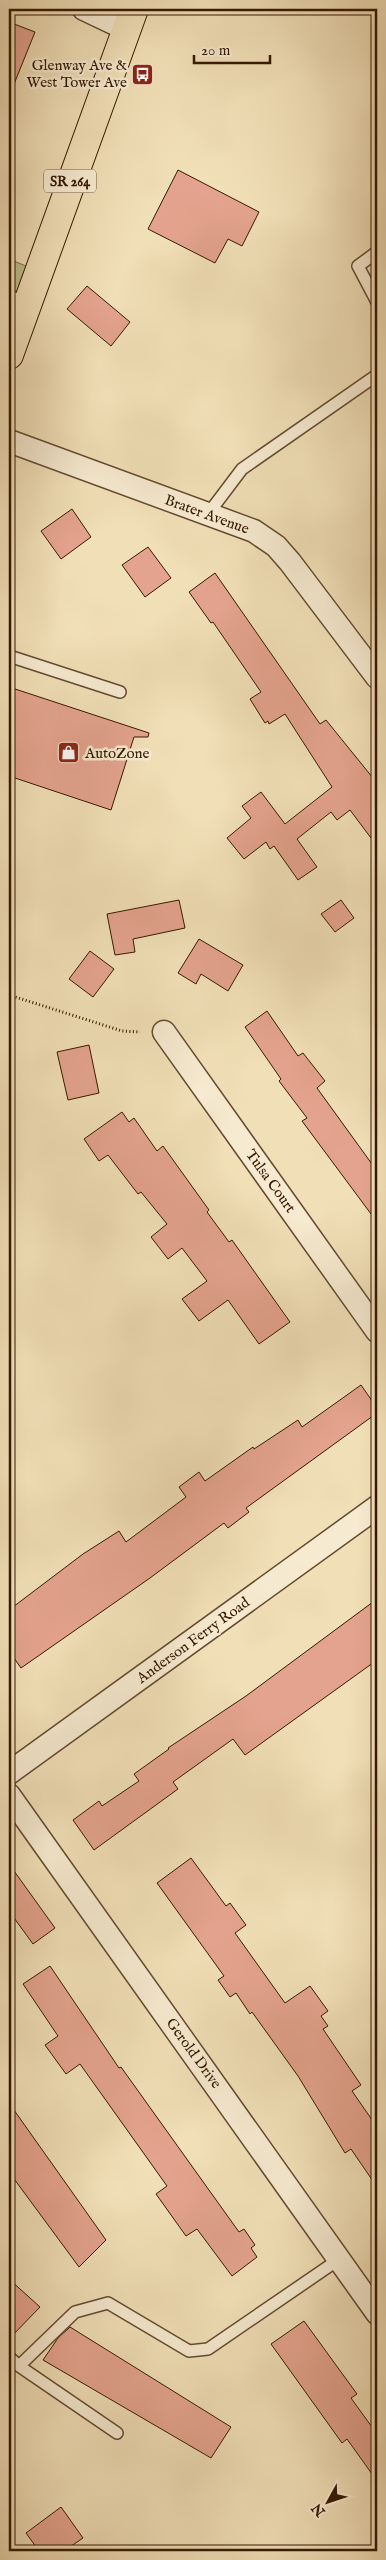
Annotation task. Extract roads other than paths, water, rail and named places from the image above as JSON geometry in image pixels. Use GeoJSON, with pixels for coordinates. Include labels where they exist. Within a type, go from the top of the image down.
{"type":"FeatureCollection","features":[{"type":"Feature","properties":{"kind":"main road","name":"SR 264"},"geometry":{"type":"LineString","coordinates":[[9,355],[18,300],[130,19]]}},
{"type":"Feature","properties":{"kind":"street"},"geometry":{"type":"LineString","coordinates":[[84,9],[130,19]]}},
{"type":"Feature","properties":{"kind":"street","name":"Brater Avenue"},"geometry":{"type":"LineString","coordinates":[[9,441],[254,531],[276,546],[377,677]]}},
{"type":"Feature","properties":{"kind":"street","name":"Tulsa Court"},"geometry":{"type":"LineString","coordinates":[[164,1032],[377,1331]]}},
{"type":"Feature","properties":{"kind":"street","name":"Anderson Ferry Road"},"geometry":{"type":"LineString","coordinates":[[9,1773],[377,1507]]}},
{"type":"Feature","properties":{"kind":"street","name":"Gerold Drive"},"geometry":{"type":"LineString","coordinates":[[9,1794],[264,2151],[338,2260],[377,2313]]}},
{"type":"Feature","properties":{"kind":"lane"},"geometry":{"type":"LineString","coordinates":[[377,252],[358,266],[377,302]]}},
{"type":"Feature","properties":{"kind":"lane"},"geometry":{"type":"LineString","coordinates":[[208,514],[242,469],[377,375]]}},
{"type":"Feature","properties":{"kind":"lane"},"geometry":{"type":"LineString","coordinates":[[9,656],[120,692]]}},
{"type":"Feature","properties":{"kind":"lane"},"geometry":{"type":"LineString","coordinates":[[19,2366],[75,2312],[108,2303],[189,2351],[208,2349],[338,2260]]}},
{"type":"Feature","properties":{"kind":"lane"},"geometry":{"type":"LineString","coordinates":[[9,2357],[19,2366],[117,2433]]}},
{"type":"Feature","properties":{"kind":"place","name":"Glenway Ave & West Tower Ave"},"geometry":{"type":"Point","coordinates":[143,74]}},
{"type":"Feature","properties":{"kind":"place","name":"AutoZone"},"geometry":{"type":"Point","coordinates":[69,753]}}]}
